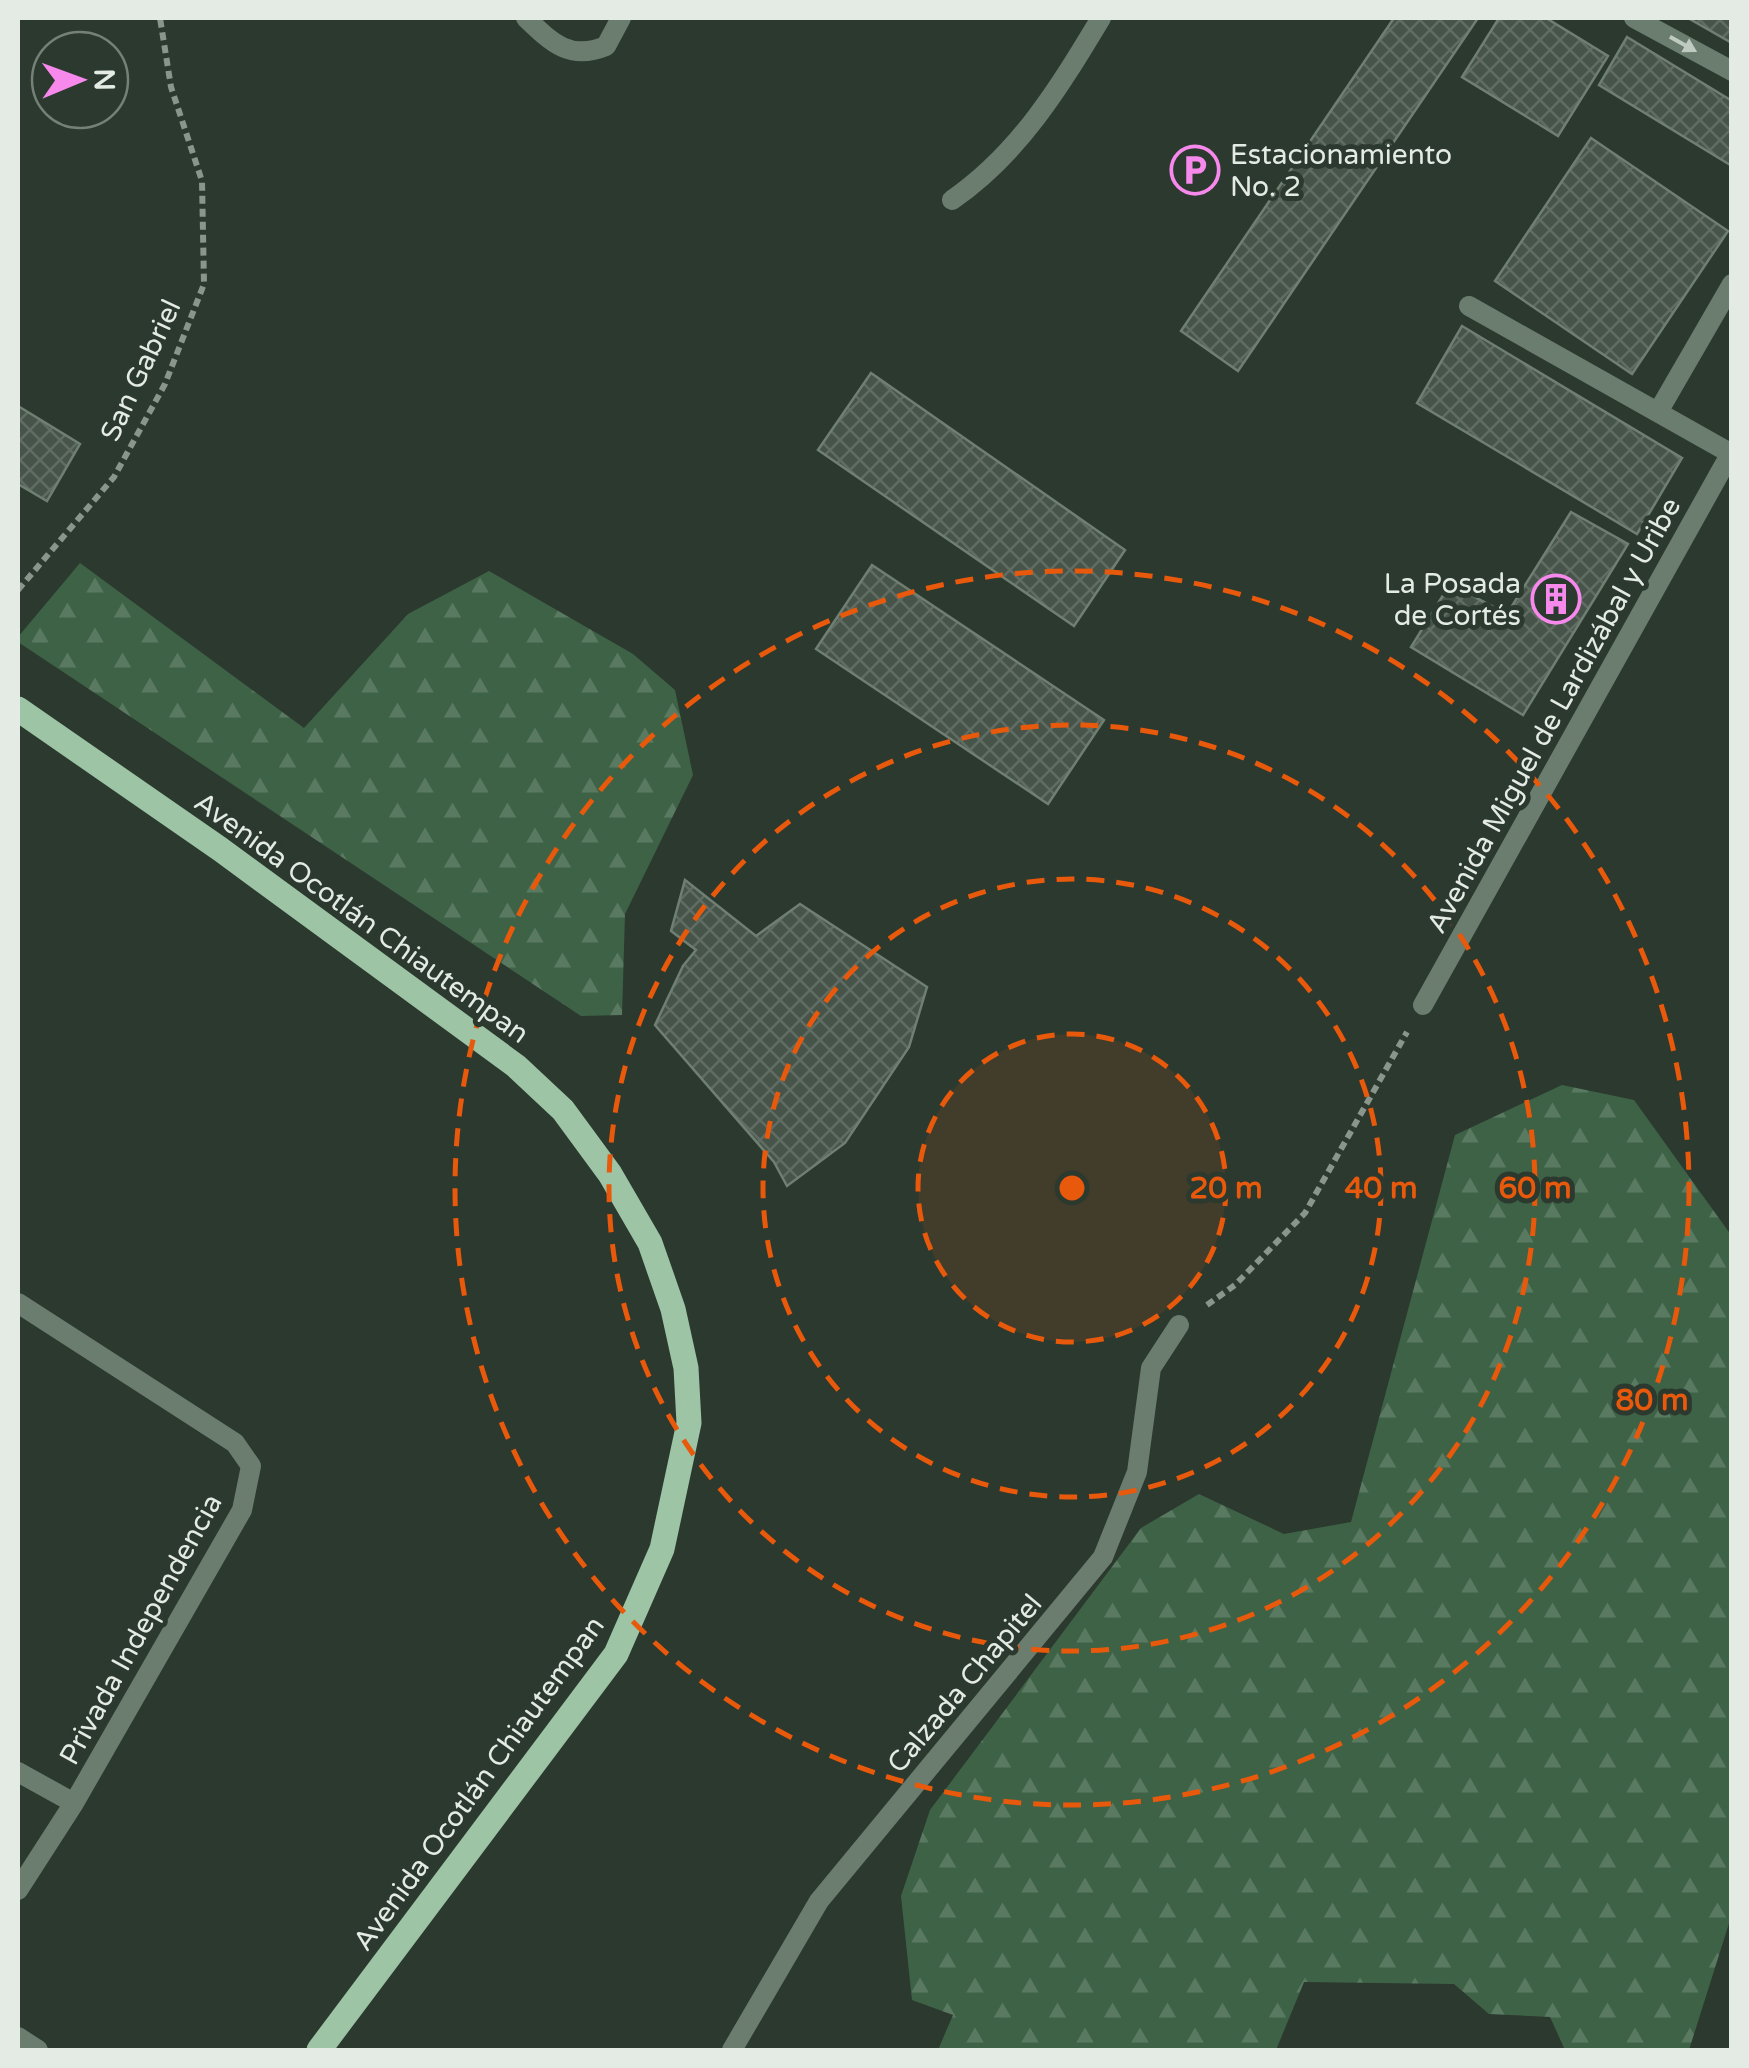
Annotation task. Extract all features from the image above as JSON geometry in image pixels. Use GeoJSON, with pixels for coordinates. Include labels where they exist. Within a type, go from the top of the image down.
{"type":"FeatureCollection","features":[{"type":"Feature","properties":{"kind":"main road","name":"Avenida Ocotlán Chiautempan"},"geometry":{"type":"LineString","coordinates":[[18,709],[431,1000],[528,1077],[562,1110],[618,1188],[650,1243],[677,1329],[689,1423],[677,1494],[662,1549],[616,1654],[318,2050]]}},
{"type":"Feature","properties":{"kind":"street"},"geometry":{"type":"LineString","coordinates":[[526,18],[566,51],[586,54],[606,46],[621,18]]}},
{"type":"Feature","properties":{"kind":"street"},"geometry":{"type":"LineString","coordinates":[[952,200],[987,176],[1049,104],[1101,18]]}},
{"type":"Feature","properties":{"kind":"street"},"geometry":{"type":"LineString","coordinates":[[1634,18],[1732,71]]}},
{"type":"Feature","properties":{"kind":"street"},"geometry":{"type":"LineString","coordinates":[[1658,412],[1732,284]]}},
{"type":"Feature","properties":{"kind":"street"},"geometry":{"type":"LineString","coordinates":[[1469,306],[1731,452]]}},
{"type":"Feature","properties":{"kind":"street","name":"Avenida Miguel de Lardizábal y Uribe"},"geometry":{"type":"LineString","coordinates":[[1423,1005],[1731,452]]}},
{"type":"Feature","properties":{"kind":"street","name":"Privada Independencia"},"geometry":{"type":"LineString","coordinates":[[18,1303],[235,1443],[251,1466],[242,1510],[74,1803],[18,1890]]}},
{"type":"Feature","properties":{"kind":"street","name":"Calzada Chapitel"},"geometry":{"type":"LineString","coordinates":[[732,2050],[819,1901],[1104,1558],[1137,1472],[1152,1368],[1179,1325]]}},
{"type":"Feature","properties":{"kind":"street"},"geometry":{"type":"LineString","coordinates":[[18,1772],[74,1803]]}},
{"type":"Feature","properties":{"kind":"street"},"geometry":{"type":"LineString","coordinates":[[18,2037],[38,2050]]}},
{"type":"Feature","properties":{"kind":"path","name":"San Gabriel"},"geometry":{"type":"LineString","coordinates":[[18,590],[114,477],[165,384],[204,284],[202,181],[171,87],[160,18]]}},
{"type":"Feature","properties":{"kind":"path"},"geometry":{"type":"LineString","coordinates":[[1179,1325],[1236,1285],[1305,1213],[1423,1005]]}},
{"type":"Feature","properties":{"kind":"green space"},"geometry":{"type":"Polygon","coordinates":[[[80,563],[304,728],[408,614],[489,571],[633,654],[675,690],[693,775],[625,914],[622,1015],[581,1016],[18,642],[18,637],[80,563]]]}},
{"type":"Feature","properties":{"kind":"green space"},"geometry":{"type":"Polygon","coordinates":[[[1562,1085],[1634,1100],[1731,1235],[1731,1917],[1689,2050],[1565,2050],[1550,2017],[1489,2014],[1454,1984],[1304,1982],[1276,2050],[938,2050],[953,2015],[912,2000],[901,1896],[930,1810],[1141,1528],[1199,1494],[1284,1534],[1351,1522],[1455,1135],[1562,1085]]]}},
{"type":"Feature","properties":{"kind":"building"},"geometry":{"type":"Polygon","coordinates":[[[1394,18],[1478,18],[1238,371],[1181,331],[1394,18]]]}},
{"type":"Feature","properties":{"kind":"building"},"geometry":{"type":"Polygon","coordinates":[[[1499,18],[1546,18],[1608,56],[1558,136],[1462,77],[1499,18]]]}},
{"type":"Feature","properties":{"kind":"building"},"geometry":{"type":"Polygon","coordinates":[[[1688,18],[1732,18],[1732,43],[1688,18]]]}},
{"type":"Feature","properties":{"kind":"building"},"geometry":{"type":"Polygon","coordinates":[[[1627,37],[1732,101],[1732,166],[1599,85],[1627,37]]]}},
{"type":"Feature","properties":{"kind":"building"},"geometry":{"type":"Polygon","coordinates":[[[1591,138],[1728,231],[1632,374],[1495,281],[1591,138]]]}},
{"type":"Feature","properties":{"kind":"building"},"geometry":{"type":"Polygon","coordinates":[[[1462,326],[1682,458],[1637,534],[1417,403],[1462,326]]]}},
{"type":"Feature","properties":{"kind":"building"},"geometry":{"type":"Polygon","coordinates":[[[871,373],[1125,550],[1074,626],[818,450],[871,373]]]}},
{"type":"Feature","properties":{"kind":"building"},"geometry":{"type":"Polygon","coordinates":[[[18,406],[80,444],[47,501],[18,484],[18,406]]]}},
{"type":"Feature","properties":{"kind":"building","name":"La Posada de Cortés"},"geometry":{"type":"Polygon","coordinates":[[[1571,512],[1628,544],[1523,715],[1411,647],[1450,584],[1507,614],[1571,512]]]}},
{"type":"Feature","properties":{"kind":"building"},"geometry":{"type":"Polygon","coordinates":[[[872,565],[1104,720],[1048,804],[816,649],[872,565]]]}},
{"type":"Feature","properties":{"kind":"building"},"geometry":{"type":"Polygon","coordinates":[[[685,880],[756,936],[800,904],[927,987],[909,1047],[845,1143],[787,1186],[774,1162],[655,1025],[683,966],[696,950],[671,931],[685,880]]]}},
{"type":"Feature","properties":{"kind":"place","name":"Estacionamiento No. 2"},"geometry":{"type":"Point","coordinates":[1195,170]}},
{"type":"Feature","properties":{"kind":"place","name":"La Posada de Cortés"},"geometry":{"type":"Point","coordinates":[1556,599]}}]}
